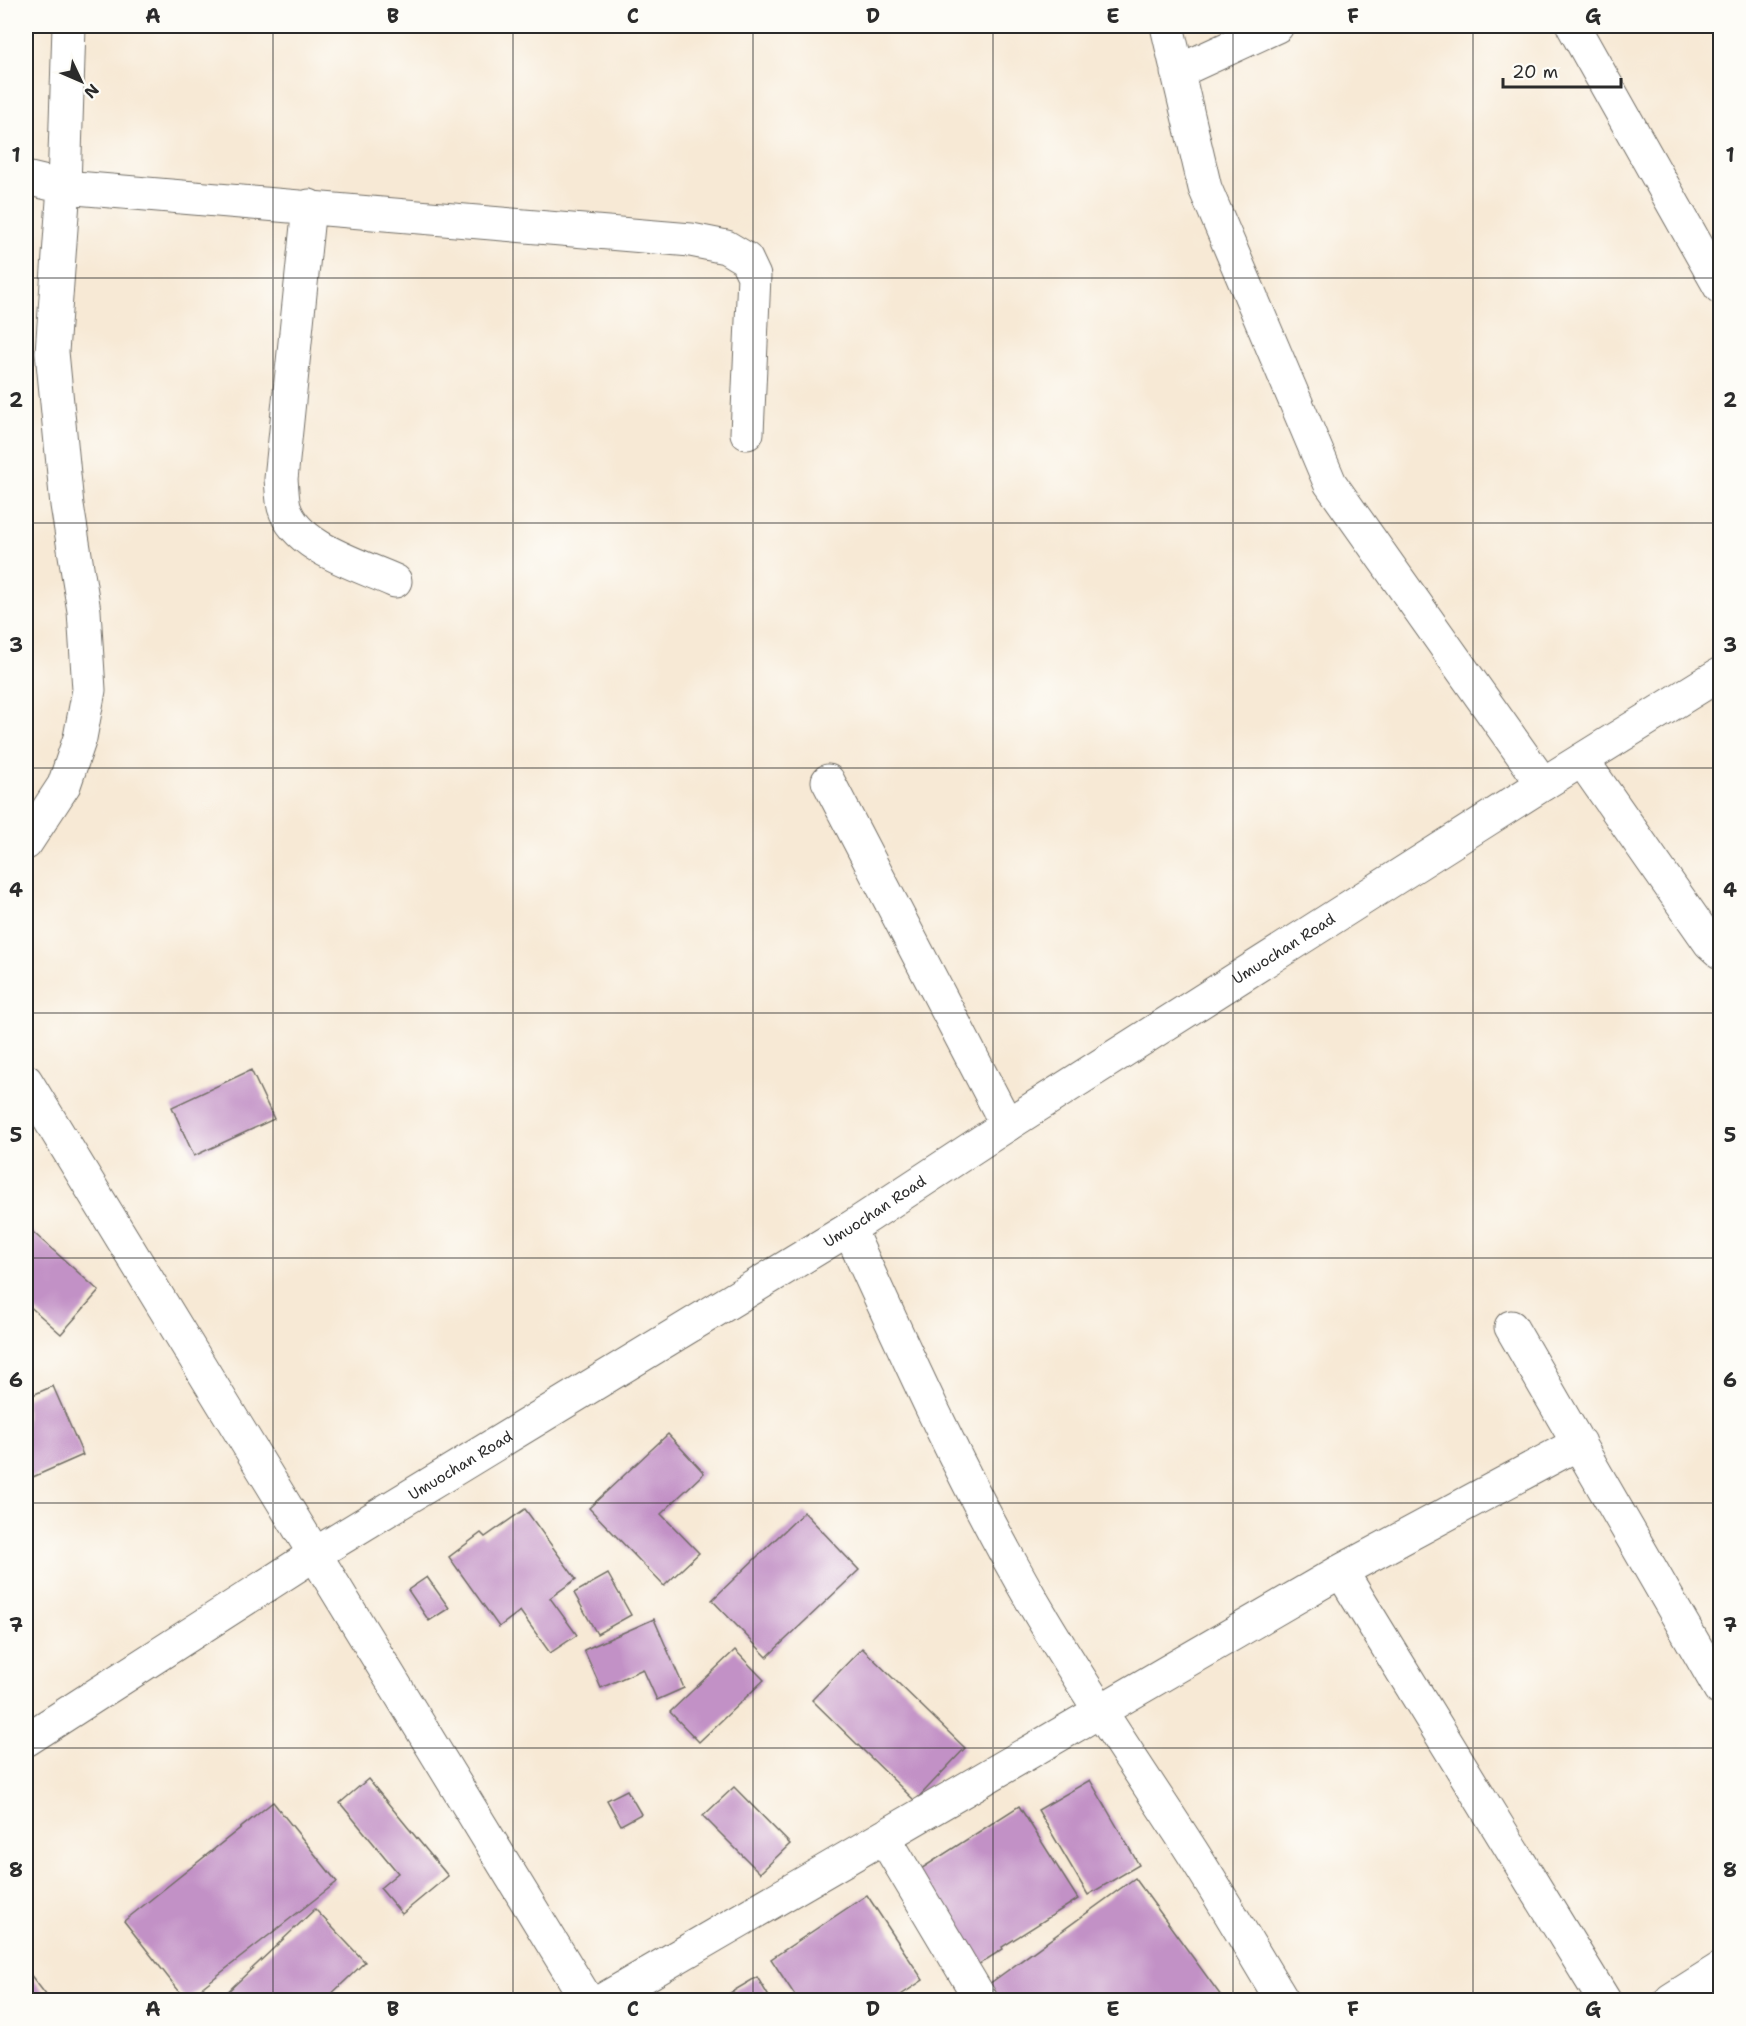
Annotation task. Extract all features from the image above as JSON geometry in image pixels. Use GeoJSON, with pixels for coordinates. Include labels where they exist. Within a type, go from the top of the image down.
{"type":"FeatureCollection","features":[{"type":"Feature","properties":{"kind":"street"},"geometry":{"type":"LineString","coordinates":[[26,843],[64,785],[80,738],[89,690],[84,611],[67,505],[52,352],[64,187],[69,26]]}},
{"type":"Feature","properties":{"kind":"street"},"geometry":{"type":"LineString","coordinates":[[1167,26],[1205,188],[1330,483],[1543,784]]}},
{"type":"Feature","properties":{"kind":"street"},"geometry":{"type":"LineString","coordinates":[[1177,72],[1277,26]]}},
{"type":"Feature","properties":{"kind":"street"},"geometry":{"type":"LineString","coordinates":[[1573,26],[1720,287]]}},
{"type":"Feature","properties":{"kind":"street"},"geometry":{"type":"LineString","coordinates":[[26,177],[64,187],[690,240],[726,247],[746,259],[754,276],[747,433]]}},
{"type":"Feature","properties":{"kind":"street"},"geometry":{"type":"LineString","coordinates":[[309,206],[281,479],[285,508],[297,528],[316,546],[395,581]]}},
{"type":"Feature","properties":{"kind":"street","name":"Umuochan Road"},"geometry":{"type":"LineString","coordinates":[[26,1740],[315,1554],[849,1229],[1007,1125],[1720,674]]}},
{"type":"Feature","properties":{"kind":"street"},"geometry":{"type":"LineString","coordinates":[[1582,760],[1710,942],[1720,952]]}},
{"type":"Feature","properties":{"kind":"street"},"geometry":{"type":"LineString","coordinates":[[828,781],[1007,1125]]}},
{"type":"Feature","properties":{"kind":"street"},"geometry":{"type":"LineString","coordinates":[[26,1081],[587,2001]]}},
{"type":"Feature","properties":{"kind":"street"},"geometry":{"type":"LineString","coordinates":[[849,1229],[987,1519],[1034,1603],[1099,1711],[1179,1832],[1282,2001]]}},
{"type":"Feature","properties":{"kind":"street"},"geometry":{"type":"LineString","coordinates":[[1511,1327],[1720,1689]]}},
{"type":"Feature","properties":{"kind":"street"},"geometry":{"type":"LineString","coordinates":[[603,2001],[1341,1571],[1579,1443]]}},
{"type":"Feature","properties":{"kind":"street"},"geometry":{"type":"LineString","coordinates":[[1341,1571],[1604,2001]]}},
{"type":"Feature","properties":{"kind":"street"},"geometry":{"type":"LineString","coordinates":[[884,1837],[981,2001]]}},
{"type":"Feature","properties":{"kind":"street"},"geometry":{"type":"LineString","coordinates":[[1671,2001],[1720,1969]]}},
{"type":"Feature","properties":{"kind":"building"},"geometry":{"type":"Polygon","coordinates":[[[251,1070],[274,1119],[194,1156],[172,1107],[251,1070]]]}},
{"type":"Feature","properties":{"kind":"building"},"geometry":{"type":"Polygon","coordinates":[[[26,1226],[99,1291],[61,1334],[26,1303],[26,1226]]]}},
{"type":"Feature","properties":{"kind":"building"},"geometry":{"type":"Polygon","coordinates":[[[53,1386],[83,1455],[26,1480],[26,1398],[53,1386]]]}},
{"type":"Feature","properties":{"kind":"building"},"geometry":{"type":"Polygon","coordinates":[[[668,1434],[704,1473],[661,1514],[699,1553],[664,1586],[589,1508],[668,1434]]]}},
{"type":"Feature","properties":{"kind":"building"},"geometry":{"type":"Polygon","coordinates":[[[525,1509],[576,1579],[550,1598],[577,1635],[550,1653],[520,1611],[499,1627],[449,1557],[481,1533],[485,1537],[525,1509]]]}},
{"type":"Feature","properties":{"kind":"building"},"geometry":{"type":"Polygon","coordinates":[[[804,1512],[859,1570],[767,1657],[712,1600],[804,1512]]]}},
{"type":"Feature","properties":{"kind":"building"},"geometry":{"type":"Polygon","coordinates":[[[608,1574],[631,1615],[597,1634],[574,1593],[608,1574]]]}},
{"type":"Feature","properties":{"kind":"building"},"geometry":{"type":"Polygon","coordinates":[[[427,1577],[449,1608],[429,1621],[408,1590],[427,1577]]]}},
{"type":"Feature","properties":{"kind":"building"},"geometry":{"type":"Polygon","coordinates":[[[654,1619],[684,1688],[657,1700],[643,1669],[601,1688],[584,1650],[654,1619]]]}},
{"type":"Feature","properties":{"kind":"building"},"geometry":{"type":"Polygon","coordinates":[[[862,1648],[965,1748],[915,1801],[812,1700],[862,1648]]]}},
{"type":"Feature","properties":{"kind":"building"},"geometry":{"type":"Polygon","coordinates":[[[735,1650],[764,1680],[699,1742],[670,1712],[735,1650]]]}},
{"type":"Feature","properties":{"kind":"building"},"geometry":{"type":"Polygon","coordinates":[[[368,1779],[448,1876],[402,1914],[380,1888],[398,1873],[340,1803],[368,1779]]]}},
{"type":"Feature","properties":{"kind":"building"},"geometry":{"type":"Polygon","coordinates":[[[1090,1780],[1139,1865],[1088,1895],[1038,1810],[1090,1780]]]}},
{"type":"Feature","properties":{"kind":"building"},"geometry":{"type":"Polygon","coordinates":[[[734,1787],[790,1844],[760,1873],[703,1816],[734,1787]]]}},
{"type":"Feature","properties":{"kind":"building"},"geometry":{"type":"Polygon","coordinates":[[[627,1790],[641,1814],[621,1825],[607,1800],[627,1790]]]}},
{"type":"Feature","properties":{"kind":"building"},"geometry":{"type":"Polygon","coordinates":[[[273,1802],[337,1882],[186,2000],[124,1921],[273,1802]]]}},
{"type":"Feature","properties":{"kind":"building"},"geometry":{"type":"Polygon","coordinates":[[[1019,1806],[1078,1899],[962,1975],[902,1881],[1019,1806]]]}},
{"type":"Feature","properties":{"kind":"building"},"geometry":{"type":"Polygon","coordinates":[[[1135,1878],[1224,2000],[967,2000],[1135,1878]]]}},
{"type":"Feature","properties":{"kind":"building"},"geometry":{"type":"Polygon","coordinates":[[[867,1895],[923,1980],[901,1995],[904,2000],[798,2000],[771,1959],[867,1895]]]}},
{"type":"Feature","properties":{"kind":"building"},"geometry":{"type":"Polygon","coordinates":[[[315,1909],[365,1962],[325,2000],[219,2000],[315,1909]]]}},
{"type":"Feature","properties":{"kind":"building"},"geometry":{"type":"Polygon","coordinates":[[[26,1969],[50,2000],[26,2000],[26,1969]]]}},
{"type":"Feature","properties":{"kind":"building"},"geometry":{"type":"Polygon","coordinates":[[[757,1977],[771,2000],[718,2000],[757,1977]]]}}]}
